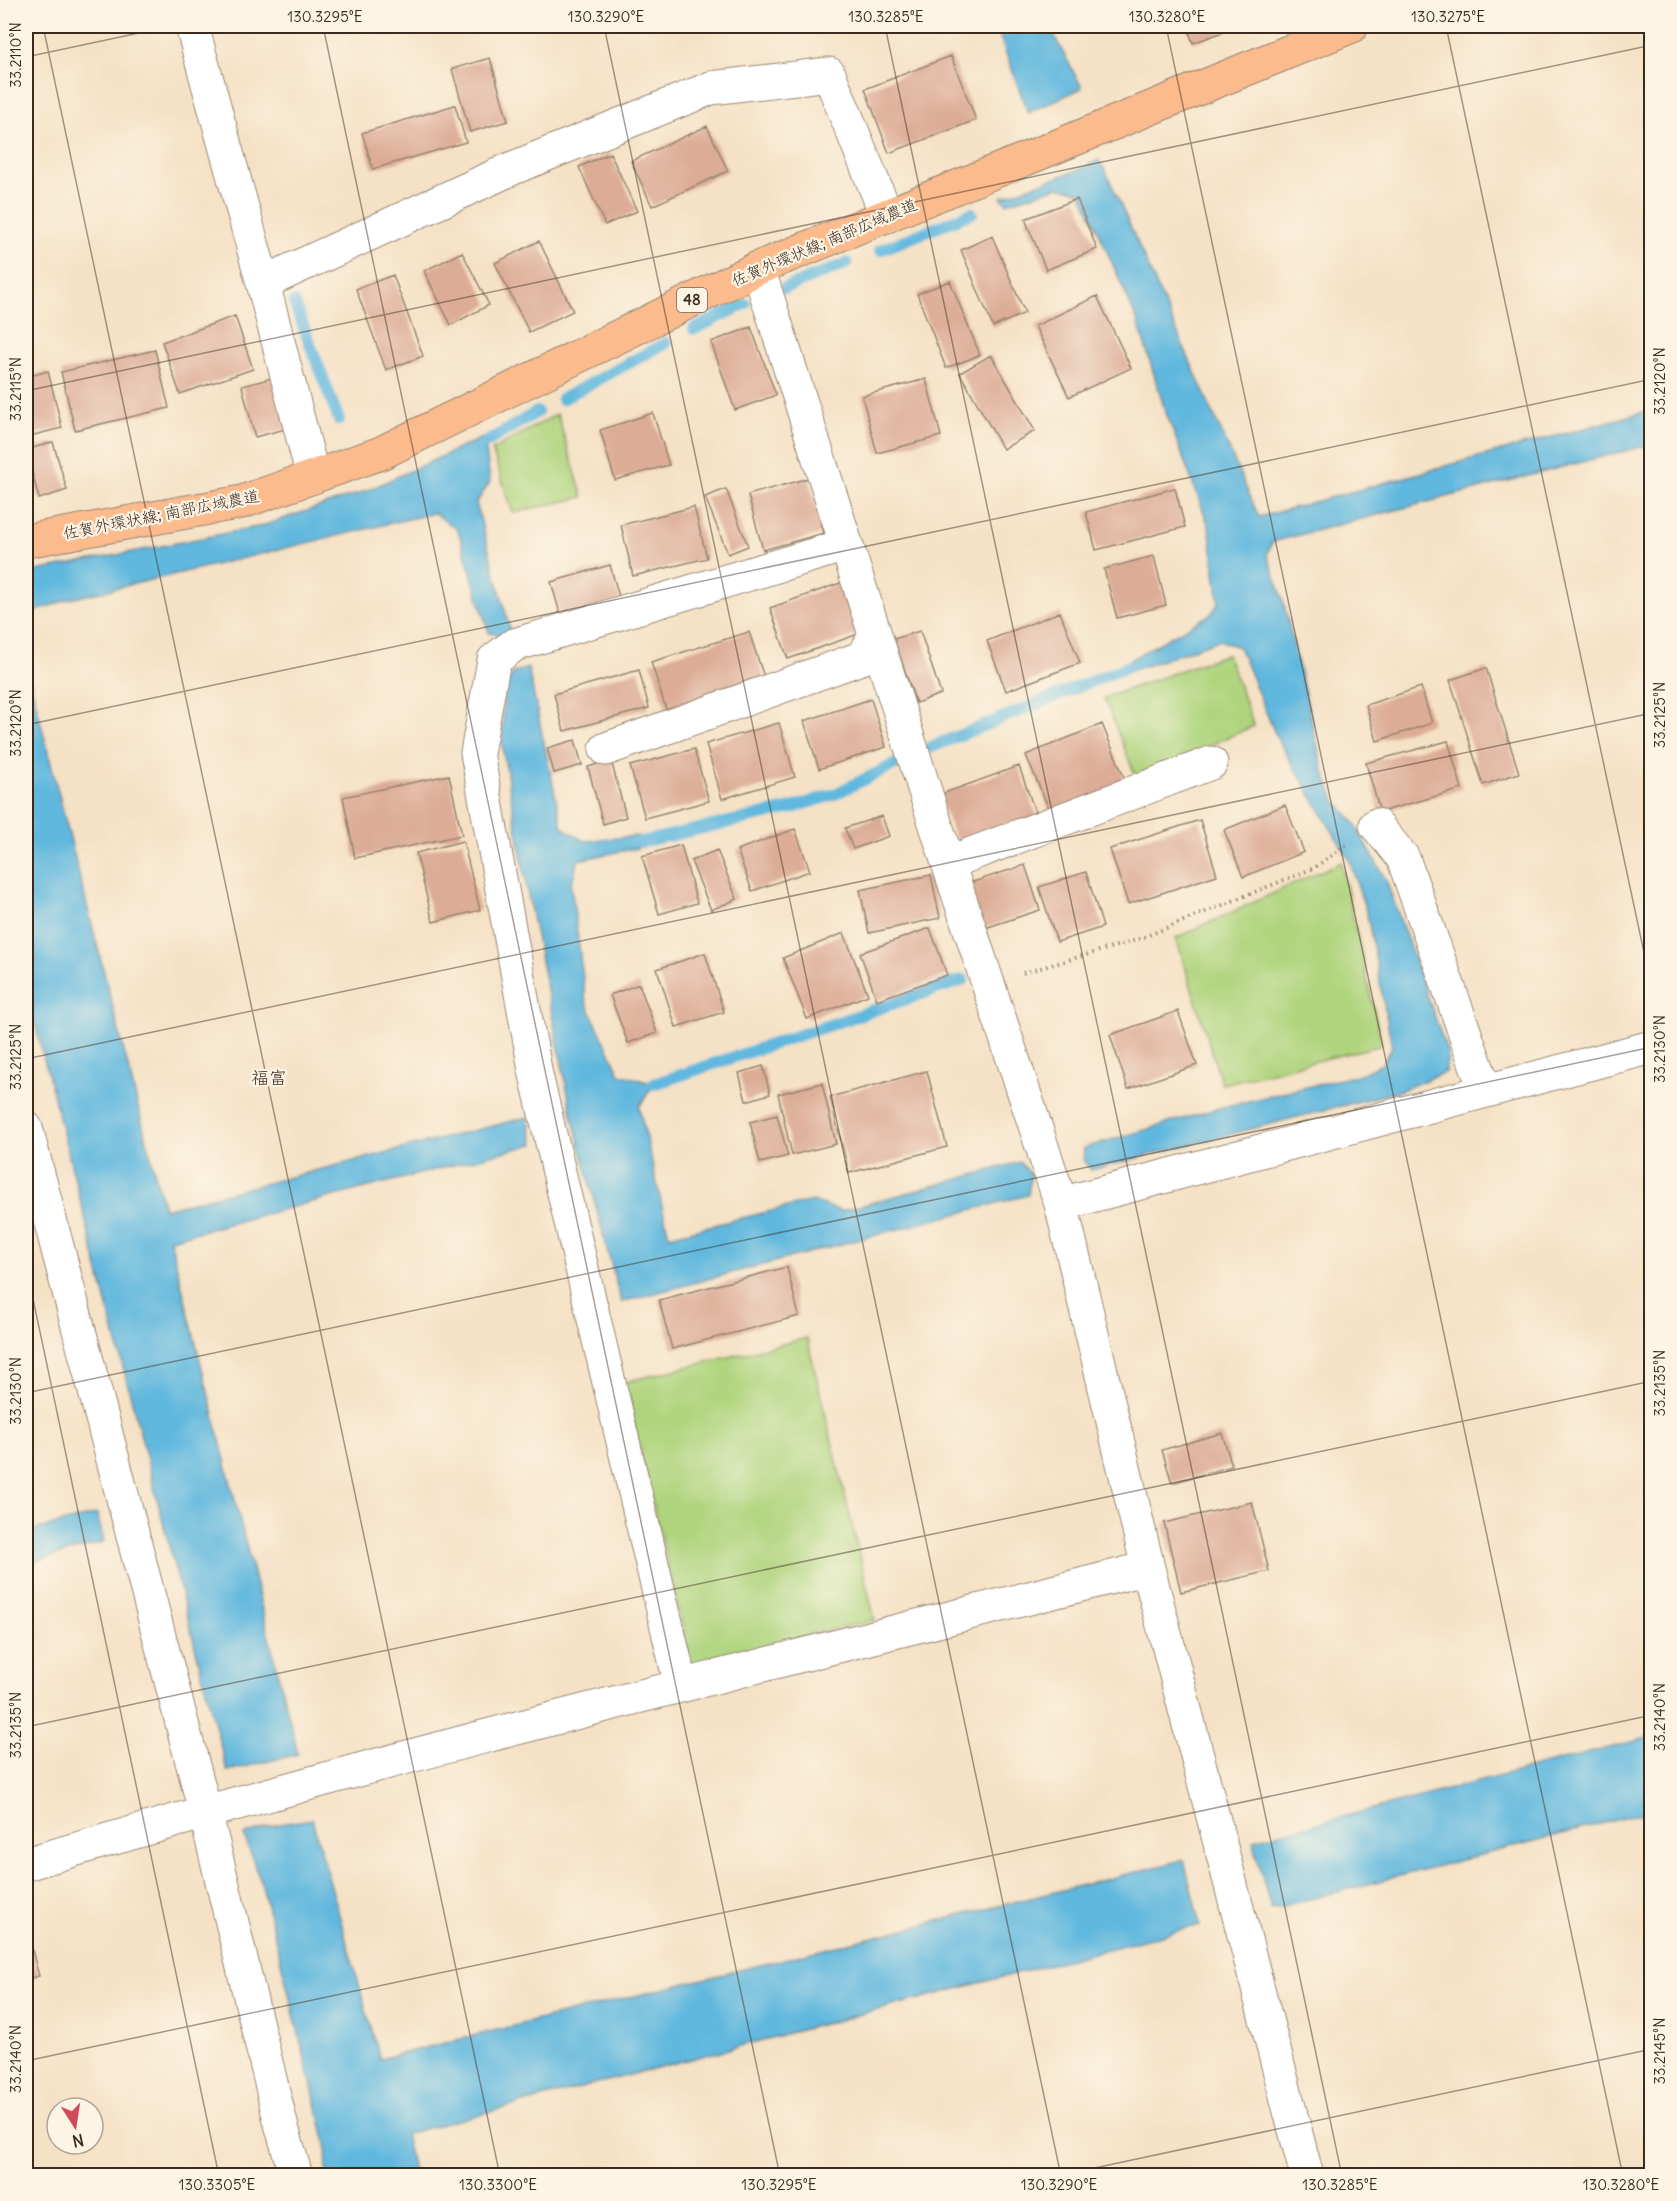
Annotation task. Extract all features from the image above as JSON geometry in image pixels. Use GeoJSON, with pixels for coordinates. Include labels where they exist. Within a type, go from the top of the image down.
{"type":"FeatureCollection","features":[{"type":"Feature","properties":{"kind":"main road","name":"佐賀外環状線; 南部広域農道"},"geometry":{"type":"LineString","coordinates":[[26,541],[242,502],[381,453],[758,268],[1352,26]]}},
{"type":"Feature","properties":{"kind":"street"},"geometry":{"type":"LineString","coordinates":[[192,26],[263,283],[313,477]]}},
{"type":"Feature","properties":{"kind":"street"},"geometry":{"type":"LineString","coordinates":[[263,283],[513,168],[711,88],[829,74],[886,216]]}},
{"type":"Feature","properties":{"kind":"street"},"geometry":{"type":"LineString","coordinates":[[758,268],[874,635],[1061,1204],[1148,1568],[1308,2175]]}},
{"type":"Feature","properties":{"kind":"street"},"geometry":{"type":"LineString","coordinates":[[681,1686],[536,1075],[477,753],[494,660],[514,645],[846,545]]}},
{"type":"Feature","properties":{"kind":"street"},"geometry":{"type":"LineString","coordinates":[[606,749],[864,657],[874,635]]}},
{"type":"Feature","properties":{"kind":"street"},"geometry":{"type":"LineString","coordinates":[[948,863],[1210,763]]}},
{"type":"Feature","properties":{"kind":"street"},"geometry":{"type":"LineString","coordinates":[[1376,825],[1403,858],[1485,1090]]}},
{"type":"Feature","properties":{"kind":"street"},"geometry":{"type":"LineString","coordinates":[[1061,1204],[1652,1047]]}},
{"type":"Feature","properties":{"kind":"street"},"geometry":{"type":"LineString","coordinates":[[26,1128],[205,1811],[281,2124],[296,2175]]}},
{"type":"Feature","properties":{"kind":"street"},"geometry":{"type":"LineString","coordinates":[[26,1864],[205,1811],[681,1686],[1148,1568]]}},
{"type":"Feature","properties":{"kind":"path"},"geometry":{"type":"LineString","coordinates":[[987,984],[1134,941],[1314,868],[1340,849]]}},
{"type":"Feature","properties":{"kind":"green space"},"geometry":{"type":"Polygon","coordinates":[[[557,414],[583,497],[513,513],[492,450],[557,414]]]}},
{"type":"Feature","properties":{"kind":"green space"},"geometry":{"type":"Polygon","coordinates":[[[1227,654],[1254,726],[1136,777],[1104,698],[1227,654]]]}},
{"type":"Feature","properties":{"kind":"green space"},"geometry":{"type":"Polygon","coordinates":[[[1341,862],[1382,1045],[1222,1084],[1176,938],[1341,862]]]}},
{"type":"Feature","properties":{"kind":"green space"},"geometry":{"type":"Polygon","coordinates":[[[807,1338],[875,1620],[691,1664],[624,1382],[807,1338]]]}},
{"type":"Feature","properties":{"kind":"water"},"geometry":{"type":"Polygon","coordinates":[[[996,26],[1049,26],[1082,88],[1028,113],[996,26]]]}},
{"type":"Feature","properties":{"kind":"water"},"geometry":{"type":"Polygon","coordinates":[[[1099,160],[1259,517],[1651,410],[1652,444],[1272,542],[1267,554],[1282,596],[1323,769],[1335,800],[1353,821],[1386,880],[1448,1054],[1445,1072],[1399,1091],[1091,1170],[1083,1160],[1084,1148],[1223,1107],[1358,1075],[1382,1064],[1392,1047],[1367,914],[1349,859],[1277,738],[1239,647],[1219,640],[1131,671],[1126,662],[1211,614],[1219,603],[1209,526],[1164,407],[1138,322],[1081,192],[1058,187],[1007,203],[1001,197],[1078,170],[1099,160]]]}},
{"type":"Feature","properties":{"kind":"water"},"geometry":{"type":"Polygon","coordinates":[[[482,438],[485,443],[490,482],[476,503],[510,629],[504,636],[489,633],[458,530],[434,513],[66,600],[26,615],[26,573],[262,526],[366,491],[482,438]]]}},
{"type":"Feature","properties":{"kind":"water"},"geometry":{"type":"Polygon","coordinates":[[[26,665],[164,1209],[528,1117],[534,1144],[170,1239],[298,1754],[227,1771],[26,989],[26,665]]]}},
{"type":"Feature","properties":{"kind":"water"},"geometry":{"type":"Polygon","coordinates":[[[528,668],[562,827],[584,841],[637,836],[641,842],[637,848],[578,860],[571,885],[586,1002],[620,1074],[654,1084],[639,1107],[669,1236],[812,1201],[841,1211],[1020,1162],[1031,1175],[1028,1195],[621,1302],[573,1119],[529,901],[502,745],[504,690],[513,673],[528,668]]]}},
{"type":"Feature","properties":{"kind":"water"},"geometry":{"type":"Polygon","coordinates":[[[97,1514],[104,1542],[26,1564],[26,1532],[97,1514]]]}},
{"type":"Feature","properties":{"kind":"water"},"geometry":{"type":"Polygon","coordinates":[[[1651,1737],[1651,1811],[1271,1909],[1253,1840],[1651,1737]]]}},
{"type":"Feature","properties":{"kind":"water"},"geometry":{"type":"Polygon","coordinates":[[[312,1819],[380,2059],[1184,1860],[1200,1925],[405,2134],[414,2175],[327,2175],[326,2143],[262,1886],[244,1835],[279,1824],[312,1819]]]}},
{"type":"Feature","properties":{"kind":"building"},"geometry":{"type":"Polygon","coordinates":[[[1187,26],[1239,26],[1193,43],[1187,26]]]}},
{"type":"Feature","properties":{"kind":"building"},"geometry":{"type":"Polygon","coordinates":[[[951,56],[976,120],[889,153],[865,89],[951,56]]]}},
{"type":"Feature","properties":{"kind":"building"},"geometry":{"type":"Polygon","coordinates":[[[490,58],[508,121],[470,132],[452,69],[490,58]]]}},
{"type":"Feature","properties":{"kind":"building"},"geometry":{"type":"Polygon","coordinates":[[[455,105],[466,142],[373,169],[362,133],[455,105]]]}},
{"type":"Feature","properties":{"kind":"building"},"geometry":{"type":"Polygon","coordinates":[[[707,126],[728,171],[652,206],[631,161],[707,126]]]}},
{"type":"Feature","properties":{"kind":"building"},"geometry":{"type":"Polygon","coordinates":[[[610,153],[637,211],[605,225],[579,167],[610,153]]]}},
{"type":"Feature","properties":{"kind":"building"},"geometry":{"type":"Polygon","coordinates":[[[1077,199],[1097,249],[1046,270],[1025,219],[1077,199]]]}},
{"type":"Feature","properties":{"kind":"building"},"geometry":{"type":"Polygon","coordinates":[[[992,236],[1025,313],[993,327],[961,250],[992,236]]]}},
{"type":"Feature","properties":{"kind":"building"},"geometry":{"type":"Polygon","coordinates":[[[539,241],[573,311],[529,332],[495,263],[539,241]]]}},
{"type":"Feature","properties":{"kind":"building"},"geometry":{"type":"Polygon","coordinates":[[[462,252],[489,305],[451,325],[424,271],[462,252]]]}},
{"type":"Feature","properties":{"kind":"building"},"geometry":{"type":"Polygon","coordinates":[[[393,275],[423,356],[386,370],[356,289],[393,275]]]}},
{"type":"Feature","properties":{"kind":"building"},"geometry":{"type":"Polygon","coordinates":[[[950,281],[980,355],[946,368],[917,294],[950,281]]]}},
{"type":"Feature","properties":{"kind":"building"},"geometry":{"type":"Polygon","coordinates":[[[1097,296],[1131,368],[1069,397],[1035,326],[1097,296]]]}},
{"type":"Feature","properties":{"kind":"building"},"geometry":{"type":"Polygon","coordinates":[[[235,316],[253,369],[180,394],[162,342],[235,316]]]}},
{"type":"Feature","properties":{"kind":"building"},"geometry":{"type":"Polygon","coordinates":[[[751,327],[776,395],[735,410],[711,342],[751,327]]]}},
{"type":"Feature","properties":{"kind":"building"},"geometry":{"type":"Polygon","coordinates":[[[155,350],[169,408],[75,430],[61,372],[155,350]]]}},
{"type":"Feature","properties":{"kind":"building"},"geometry":{"type":"Polygon","coordinates":[[[991,355],[1035,431],[1003,449],[960,373],[991,355]]]}},
{"type":"Feature","properties":{"kind":"building"},"geometry":{"type":"Polygon","coordinates":[[[48,371],[62,428],[26,437],[26,377],[48,371]]]}},
{"type":"Feature","properties":{"kind":"building"},"geometry":{"type":"Polygon","coordinates":[[[276,377],[289,428],[255,437],[242,386],[276,377]]]}},
{"type":"Feature","properties":{"kind":"building"},"geometry":{"type":"Polygon","coordinates":[[[926,379],[941,436],[877,453],[862,396],[926,379]]]}},
{"type":"Feature","properties":{"kind":"building"},"geometry":{"type":"Polygon","coordinates":[[[653,413],[669,465],[615,480],[600,430],[653,413]]]}},
{"type":"Feature","properties":{"kind":"building"},"geometry":{"type":"Polygon","coordinates":[[[53,442],[67,490],[39,499],[26,450],[53,442]]]}},
{"type":"Feature","properties":{"kind":"building"},"geometry":{"type":"Polygon","coordinates":[[[809,478],[824,533],[763,550],[748,495],[809,478]]]}},
{"type":"Feature","properties":{"kind":"building"},"geometry":{"type":"Polygon","coordinates":[[[1175,488],[1185,527],[1096,550],[1086,512],[1175,488]]]}},
{"type":"Feature","properties":{"kind":"building"},"geometry":{"type":"Polygon","coordinates":[[[726,489],[748,546],[728,554],[705,497],[726,489]]]}},
{"type":"Feature","properties":{"kind":"building"},"geometry":{"type":"Polygon","coordinates":[[[694,507],[707,558],[633,576],[621,525],[694,507]]]}},
{"type":"Feature","properties":{"kind":"building"},"geometry":{"type":"Polygon","coordinates":[[[1154,556],[1166,605],[1117,618],[1104,569],[1154,556]]]}},
{"type":"Feature","properties":{"kind":"building"},"geometry":{"type":"Polygon","coordinates":[[[610,565],[620,600],[561,617],[551,582],[610,565]]]}},
{"type":"Feature","properties":{"kind":"building"},"geometry":{"type":"Polygon","coordinates":[[[846,581],[864,632],[788,659],[770,608],[846,581]]]}},
{"type":"Feature","properties":{"kind":"building"},"geometry":{"type":"Polygon","coordinates":[[[1060,612],[1080,663],[1006,691],[987,641],[1060,612]]]}},
{"type":"Feature","properties":{"kind":"building"},"geometry":{"type":"Polygon","coordinates":[[[920,631],[941,694],[916,703],[894,639],[920,631]]]}},
{"type":"Feature","properties":{"kind":"building"},"geometry":{"type":"Polygon","coordinates":[[[749,632],[765,680],[667,712],[651,662],[749,632]]]}},
{"type":"Feature","properties":{"kind":"building"},"geometry":{"type":"Polygon","coordinates":[[[1486,668],[1519,773],[1483,785],[1450,680],[1486,668]]]}},
{"type":"Feature","properties":{"kind":"building"},"geometry":{"type":"Polygon","coordinates":[[[639,670],[649,708],[564,731],[554,694],[639,670]]]}},
{"type":"Feature","properties":{"kind":"building"},"geometry":{"type":"Polygon","coordinates":[[[1421,687],[1432,723],[1377,741],[1366,705],[1421,687]]]}},
{"type":"Feature","properties":{"kind":"building"},"geometry":{"type":"Polygon","coordinates":[[[871,699],[886,747],[819,769],[804,721],[871,699]]]}},
{"type":"Feature","properties":{"kind":"building"},"geometry":{"type":"Polygon","coordinates":[[[779,723],[795,777],[722,799],[706,744],[779,723]]]}},
{"type":"Feature","properties":{"kind":"building"},"geometry":{"type":"Polygon","coordinates":[[[1102,724],[1127,784],[1052,816],[1026,755],[1102,724]]]}},
{"type":"Feature","properties":{"kind":"building"},"geometry":{"type":"Polygon","coordinates":[[[575,740],[582,765],[554,773],[547,748],[575,740]]]}},
{"type":"Feature","properties":{"kind":"building"},"geometry":{"type":"Polygon","coordinates":[[[1448,741],[1462,789],[1380,812],[1366,763],[1448,741]]]}},
{"type":"Feature","properties":{"kind":"building"},"geometry":{"type":"Polygon","coordinates":[[[694,749],[709,801],[645,818],[630,766],[694,749]]]}},
{"type":"Feature","properties":{"kind":"building"},"geometry":{"type":"Polygon","coordinates":[[[611,760],[626,817],[603,824],[588,767],[611,760]]]}},
{"type":"Feature","properties":{"kind":"building"},"geometry":{"type":"Polygon","coordinates":[[[1019,766],[1037,817],[958,846],[939,795],[1019,766]]]}},
{"type":"Feature","properties":{"kind":"building"},"geometry":{"type":"Polygon","coordinates":[[[449,775],[462,835],[355,858],[343,797],[449,775]]]}},
{"type":"Feature","properties":{"kind":"building"},"geometry":{"type":"Polygon","coordinates":[[[1285,805],[1304,852],[1243,877],[1224,830],[1285,805]]]}},
{"type":"Feature","properties":{"kind":"building"},"geometry":{"type":"Polygon","coordinates":[[[882,816],[889,836],[853,849],[845,828],[882,816]]]}},
{"type":"Feature","properties":{"kind":"building"},"geometry":{"type":"Polygon","coordinates":[[[1200,820],[1217,875],[1128,904],[1110,849],[1200,820]]]}},
{"type":"Feature","properties":{"kind":"building"},"geometry":{"type":"Polygon","coordinates":[[[795,829],[810,871],[752,891],[737,850],[795,829]]]}},
{"type":"Feature","properties":{"kind":"building"},"geometry":{"type":"Polygon","coordinates":[[[463,841],[480,910],[433,922],[416,853],[463,841]]]}},
{"type":"Feature","properties":{"kind":"building"},"geometry":{"type":"Polygon","coordinates":[[[681,845],[697,903],[659,914],[642,856],[681,845]]]}},
{"type":"Feature","properties":{"kind":"building"},"geometry":{"type":"Polygon","coordinates":[[[717,850],[737,899],[711,910],[691,861],[717,850]]]}},
{"type":"Feature","properties":{"kind":"building"},"geometry":{"type":"Polygon","coordinates":[[[1025,865],[1040,910],[982,929],[967,884],[1025,865]]]}},
{"type":"Feature","properties":{"kind":"building"},"geometry":{"type":"Polygon","coordinates":[[[1086,872],[1103,927],[1057,942],[1039,887],[1086,872]]]}},
{"type":"Feature","properties":{"kind":"building"},"geometry":{"type":"Polygon","coordinates":[[[931,875],[940,918],[869,933],[860,890],[931,875]]]}},
{"type":"Feature","properties":{"kind":"building"},"geometry":{"type":"Polygon","coordinates":[[[930,928],[947,975],[877,1000],[860,953],[930,928]]]}},
{"type":"Feature","properties":{"kind":"building"},"geometry":{"type":"Polygon","coordinates":[[[844,933],[868,995],[807,1019],[783,958],[844,933]]]}},
{"type":"Feature","properties":{"kind":"building"},"geometry":{"type":"Polygon","coordinates":[[[705,953],[724,1012],[676,1027],[657,969],[705,953]]]}},
{"type":"Feature","properties":{"kind":"building"},"geometry":{"type":"Polygon","coordinates":[[[639,984],[657,1033],[628,1043],[610,995],[639,984]]]}},
{"type":"Feature","properties":{"kind":"building"},"geometry":{"type":"Polygon","coordinates":[[[1178,1011],[1197,1065],[1128,1089],[1110,1035],[1178,1011]]]}},
{"type":"Feature","properties":{"kind":"building"},"geometry":{"type":"Polygon","coordinates":[[[763,1066],[770,1094],[746,1101],[739,1073],[763,1066]]]}},
{"type":"Feature","properties":{"kind":"building"},"geometry":{"type":"Polygon","coordinates":[[[927,1071],[947,1147],[849,1173],[830,1097],[927,1071]]]}},
{"type":"Feature","properties":{"kind":"building"},"geometry":{"type":"Polygon","coordinates":[[[822,1083],[836,1144],[792,1155],[778,1094],[822,1083]]]}},
{"type":"Feature","properties":{"kind":"building"},"geometry":{"type":"Polygon","coordinates":[[[777,1115],[788,1156],[760,1163],[750,1122],[777,1115]]]}},
{"type":"Feature","properties":{"kind":"building"},"geometry":{"type":"Polygon","coordinates":[[[787,1267],[799,1316],[672,1349],[659,1300],[787,1267]]]}},
{"type":"Feature","properties":{"kind":"building"},"geometry":{"type":"Polygon","coordinates":[[[1222,1433],[1232,1466],[1172,1483],[1162,1450],[1222,1433]]]}},
{"type":"Feature","properties":{"kind":"building"},"geometry":{"type":"Polygon","coordinates":[[[1252,1502],[1269,1571],[1181,1592],[1164,1523],[1252,1502]]]}},
{"type":"Feature","properties":{"kind":"building"},"geometry":{"type":"Polygon","coordinates":[[[26,1928],[39,1976],[26,1979],[26,1928]]]}},
{"type":"Feature","properties":{"kind":"waterway"},"geometry":{"type":"LineString","coordinates":[[880,250],[972,213]]}},
{"type":"Feature","properties":{"kind":"waterway"},"geometry":{"type":"LineString","coordinates":[[785,288],[847,263]]}},
{"type":"Feature","properties":{"kind":"waterway"},"geometry":{"type":"LineString","coordinates":[[294,302],[339,420]]}},
{"type":"Feature","properties":{"kind":"waterway"},"geometry":{"type":"LineString","coordinates":[[694,329],[745,304]]}},
{"type":"Feature","properties":{"kind":"waterway"},"geometry":{"type":"LineString","coordinates":[[562,399],[666,343]]}},
{"type":"Feature","properties":{"kind":"waterway"},"geometry":{"type":"LineString","coordinates":[[485,443],[537,412]]}},
{"type":"Feature","properties":{"kind":"waterway"},"geometry":{"type":"LineString","coordinates":[[929,748],[1129,666]]}},
{"type":"Feature","properties":{"kind":"waterway"},"geometry":{"type":"LineString","coordinates":[[641,842],[792,808],[835,794],[901,761]]}},
{"type":"Feature","properties":{"kind":"waterway"},"geometry":{"type":"LineString","coordinates":[[654,1084],[963,980]]}},
{"type":"Feature","properties":{"kind":"district","name":"福富"},"geometry":{"type":"Point","coordinates":[269,1078]}}]}
